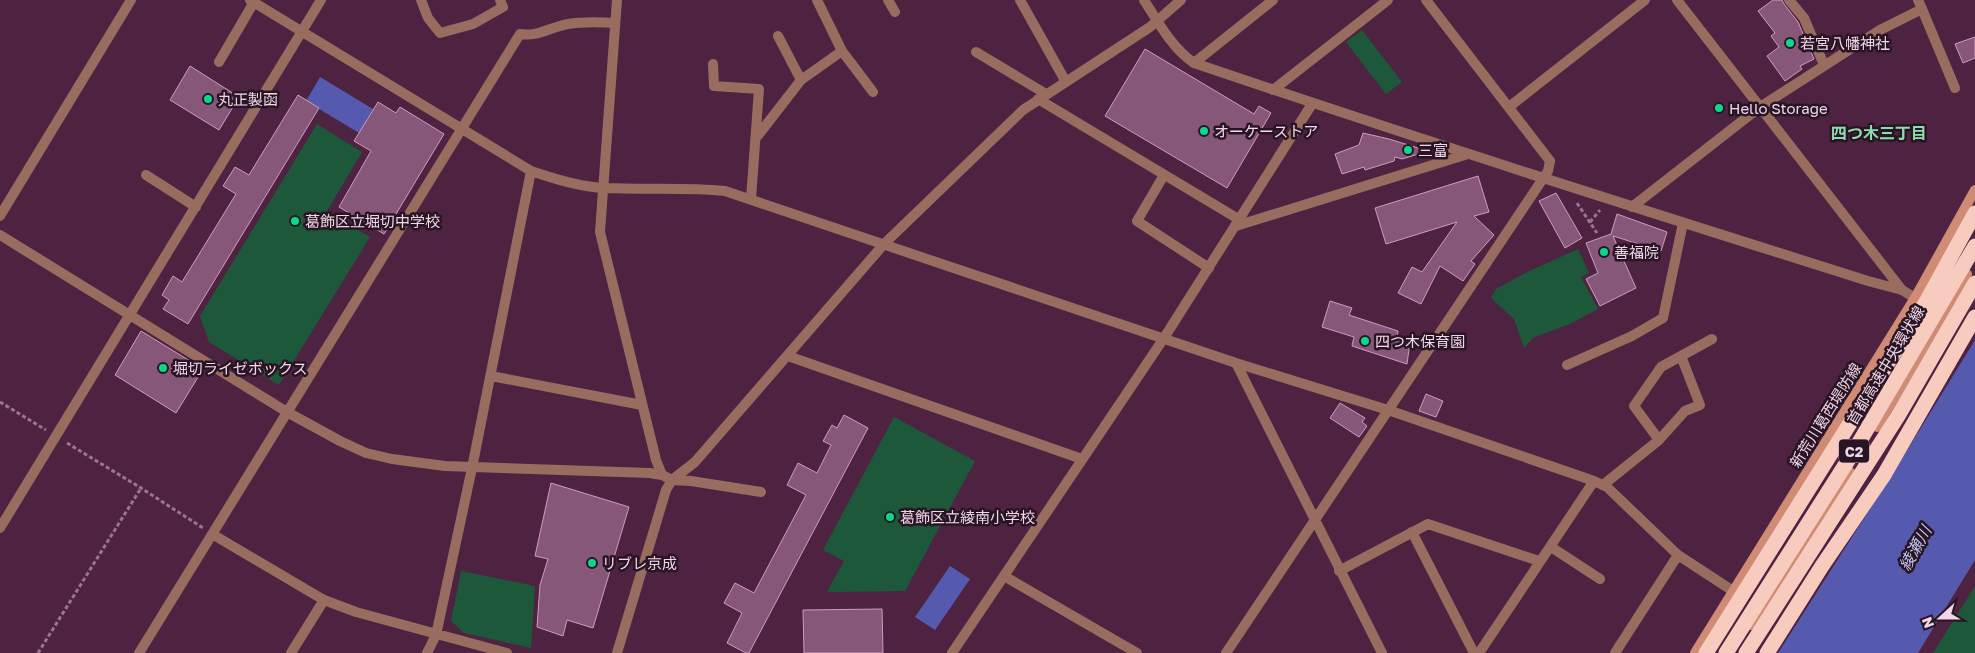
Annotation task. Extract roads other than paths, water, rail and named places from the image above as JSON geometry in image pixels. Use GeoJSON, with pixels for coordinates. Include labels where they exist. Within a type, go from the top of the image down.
{"type":"FeatureCollection","features":[{"type":"Feature","properties":{"kind":"highway"},"geometry":{"type":"LineString","coordinates":[[1706,653],[1926,302],[1975,213]]}},
{"type":"Feature","properties":{"kind":"highway","name":"首都高速中央環状線"},"geometry":{"type":"LineString","coordinates":[[1725,653],[1859,443],[1975,246]]}},
{"type":"Feature","properties":{"kind":"highway"},"geometry":{"type":"LineString","coordinates":[[1746,653],[1898,416],[1975,283]]}},
{"type":"Feature","properties":{"kind":"highway","name":"C2"},"geometry":{"type":"LineString","coordinates":[[1767,653],[1822,566],[1884,475],[1975,316]]}},
{"type":"Feature","properties":{"kind":"main road","name":"新荒川葛西堤防線"},"geometry":{"type":"LineString","coordinates":[[1695,653],[1915,298],[1975,190]]}},
{"type":"Feature","properties":{"kind":"main road"},"geometry":{"type":"LineString","coordinates":[[1725,653],[1767,607],[1920,356],[1975,260]]}},
{"type":"Feature","properties":{"kind":"street"},"geometry":{"type":"LineString","coordinates":[[0,216],[131,0]]}},
{"type":"Feature","properties":{"kind":"street"},"geometry":{"type":"LineString","coordinates":[[0,528],[322,0]]}},
{"type":"Feature","properties":{"kind":"street"},"geometry":{"type":"LineString","coordinates":[[421,0],[428,18],[440,33],[473,24],[503,7],[500,0]]}},
{"type":"Feature","properties":{"kind":"street"},"geometry":{"type":"LineString","coordinates":[[617,0],[600,232],[656,460],[662,475]]}},
{"type":"Feature","properties":{"kind":"street"},"geometry":{"type":"LineString","coordinates":[[817,0],[842,51],[873,92]]}},
{"type":"Feature","properties":{"kind":"street"},"geometry":{"type":"LineString","coordinates":[[888,0],[894,12]]}},
{"type":"Feature","properties":{"kind":"street"},"geometry":{"type":"LineString","coordinates":[[1020,0],[1066,82]]}},
{"type":"Feature","properties":{"kind":"street"},"geometry":{"type":"LineString","coordinates":[[1144,0],[1156,20],[1185,57],[1194,63],[1312,104],[1632,207],[1902,290],[1915,298]]}},
{"type":"Feature","properties":{"kind":"street"},"geometry":{"type":"LineString","coordinates":[[617,653],[666,490],[672,480],[695,462],[884,244],[1023,110],[1150,27],[1181,0]]}},
{"type":"Feature","properties":{"kind":"street"},"geometry":{"type":"LineString","coordinates":[[1194,63],[1273,0]]}},
{"type":"Feature","properties":{"kind":"street"},"geometry":{"type":"LineString","coordinates":[[1273,90],[1388,0]]}},
{"type":"Feature","properties":{"kind":"street"},"geometry":{"type":"LineString","coordinates":[[1226,653],[1544,178],[1550,165],[1550,161],[1426,0]]}},
{"type":"Feature","properties":{"kind":"street"},"geometry":{"type":"LineString","coordinates":[[1509,107],[1645,0]]}},
{"type":"Feature","properties":{"kind":"street"},"geometry":{"type":"LineString","coordinates":[[1677,0],[1902,290]]}},
{"type":"Feature","properties":{"kind":"street"},"geometry":{"type":"LineString","coordinates":[[1789,0],[1804,18],[1824,65]]}},
{"type":"Feature","properties":{"kind":"street"},"geometry":{"type":"LineString","coordinates":[[219,62],[252,1],[531,170],[567,182],[604,188],[725,191],[1236,363],[1388,410],[1599,483],[1678,555],[1733,591]]}},
{"type":"Feature","properties":{"kind":"street"},"geometry":{"type":"LineString","coordinates":[[1632,207],[1760,107],[1920,5],[1955,88]]}},
{"type":"Feature","properties":{"kind":"street"},"geometry":{"type":"LineString","coordinates":[[140,653],[520,34],[531,36],[568,24],[590,22],[615,23]]}},
{"type":"Feature","properties":{"kind":"street"},"geometry":{"type":"LineString","coordinates":[[778,36],[801,80]]}},
{"type":"Feature","properties":{"kind":"street"},"geometry":{"type":"LineString","coordinates":[[756,138],[801,80],[842,51]]}},
{"type":"Feature","properties":{"kind":"street"},"geometry":{"type":"LineString","coordinates":[[976,52],[1042,97],[1238,223],[1468,154]]}},
{"type":"Feature","properties":{"kind":"street"},"geometry":{"type":"LineString","coordinates":[[713,64],[714,86],[759,89],[751,199]]}},
{"type":"Feature","properties":{"kind":"street"},"geometry":{"type":"LineString","coordinates":[[952,653],[1164,338],[1312,104]]}},
{"type":"Feature","properties":{"kind":"street"},"geometry":{"type":"LineString","coordinates":[[427,653],[436,635],[472,468],[531,170]]}},
{"type":"Feature","properties":{"kind":"street"},"geometry":{"type":"LineString","coordinates":[[146,175],[196,207]]}},
{"type":"Feature","properties":{"kind":"street"},"geometry":{"type":"LineString","coordinates":[[1164,175],[1137,221],[1209,268]]}},
{"type":"Feature","properties":{"kind":"street"},"geometry":{"type":"LineString","coordinates":[[1567,365],[1632,336],[1663,318],[1683,223]]}},
{"type":"Feature","properties":{"kind":"street"},"geometry":{"type":"LineString","coordinates":[[0,235],[287,412],[366,453],[418,464],[472,468],[650,473],[662,475],[672,480],[692,481],[761,492]]}},
{"type":"Feature","properties":{"kind":"street"},"geometry":{"type":"LineString","coordinates":[[1659,440],[1634,406],[1661,367],[1712,339]]}},
{"type":"Feature","properties":{"kind":"street"},"geometry":{"type":"LineString","coordinates":[[788,356],[1082,459]]}},
{"type":"Feature","properties":{"kind":"street"},"geometry":{"type":"LineString","coordinates":[[1478,653],[1540,561],[1599,483],[1659,440],[1685,411],[1700,405],[1682,356]]}},
{"type":"Feature","properties":{"kind":"street"},"geometry":{"type":"LineString","coordinates":[[1236,363],[1339,571],[1382,653]]}},
{"type":"Feature","properties":{"kind":"street"},"geometry":{"type":"LineString","coordinates":[[491,376],[642,405]]}},
{"type":"Feature","properties":{"kind":"street"},"geometry":{"type":"LineString","coordinates":[[1339,571],[1428,524],[1540,561]]}},
{"type":"Feature","properties":{"kind":"street"},"geometry":{"type":"LineString","coordinates":[[1412,532],[1474,653]]}},
{"type":"Feature","properties":{"kind":"street"},"geometry":{"type":"LineString","coordinates":[[212,534],[324,600],[356,612],[507,653]]}},
{"type":"Feature","properties":{"kind":"street"},"geometry":{"type":"LineString","coordinates":[[1551,547],[1600,579]]}},
{"type":"Feature","properties":{"kind":"street"},"geometry":{"type":"LineString","coordinates":[[1615,653],[1678,555]]}},
{"type":"Feature","properties":{"kind":"street"},"geometry":{"type":"LineString","coordinates":[[1004,576],[1137,653]]}},
{"type":"Feature","properties":{"kind":"street"},"geometry":{"type":"LineString","coordinates":[[290,653],[324,600]]}},
{"type":"Feature","properties":{"kind":"water"},"geometry":{"type":"Polygon","coordinates":[[[320,77],[373,109],[359,133],[306,101],[320,77]]]}},
{"type":"Feature","properties":{"kind":"water","name":"綾瀬川"},"geometry":{"type":"Polygon","coordinates":[[[1975,340],[1975,560],[1918,653],[1778,653],[1893,473],[1975,340]]]}},
{"type":"Feature","properties":{"kind":"water"},"geometry":{"type":"Polygon","coordinates":[[[950,566],[970,579],[935,630],[915,617],[950,566]]]}},
{"type":"Feature","properties":{"kind":"place","name":"若宮八幡神社"},"geometry":{"type":"Point","coordinates":[1790,43]}},
{"type":"Feature","properties":{"kind":"place","name":"丸正製函"},"geometry":{"type":"Point","coordinates":[208,99]}},
{"type":"Feature","properties":{"kind":"place","name":"Hello Storage"},"geometry":{"type":"Point","coordinates":[1719,108]}},
{"type":"Feature","properties":{"kind":"place","name":"オーケーストア"},"geometry":{"type":"Point","coordinates":[1204,131]}},
{"type":"Feature","properties":{"kind":"place","name":"三富"},"geometry":{"type":"Point","coordinates":[1408,150]}},
{"type":"Feature","properties":{"kind":"place","name":"葛飾区立堀切中学校"},"geometry":{"type":"Point","coordinates":[295,221]}},
{"type":"Feature","properties":{"kind":"place","name":"善福院"},"geometry":{"type":"Point","coordinates":[1604,252]}},
{"type":"Feature","properties":{"kind":"place","name":"四つ木保育園"},"geometry":{"type":"Point","coordinates":[1365,341]}},
{"type":"Feature","properties":{"kind":"place","name":"堀切ライゼボックス"},"geometry":{"type":"Point","coordinates":[163,368]}},
{"type":"Feature","properties":{"kind":"place","name":"葛飾区立綾南小学校"},"geometry":{"type":"Point","coordinates":[890,517]}},
{"type":"Feature","properties":{"kind":"place","name":"リブレ京成"},"geometry":{"type":"Point","coordinates":[592,563]}},
{"type":"Feature","properties":{"kind":"district","name":"四つ木三丁目"},"geometry":{"type":"Point","coordinates":[1879,133]}}]}
